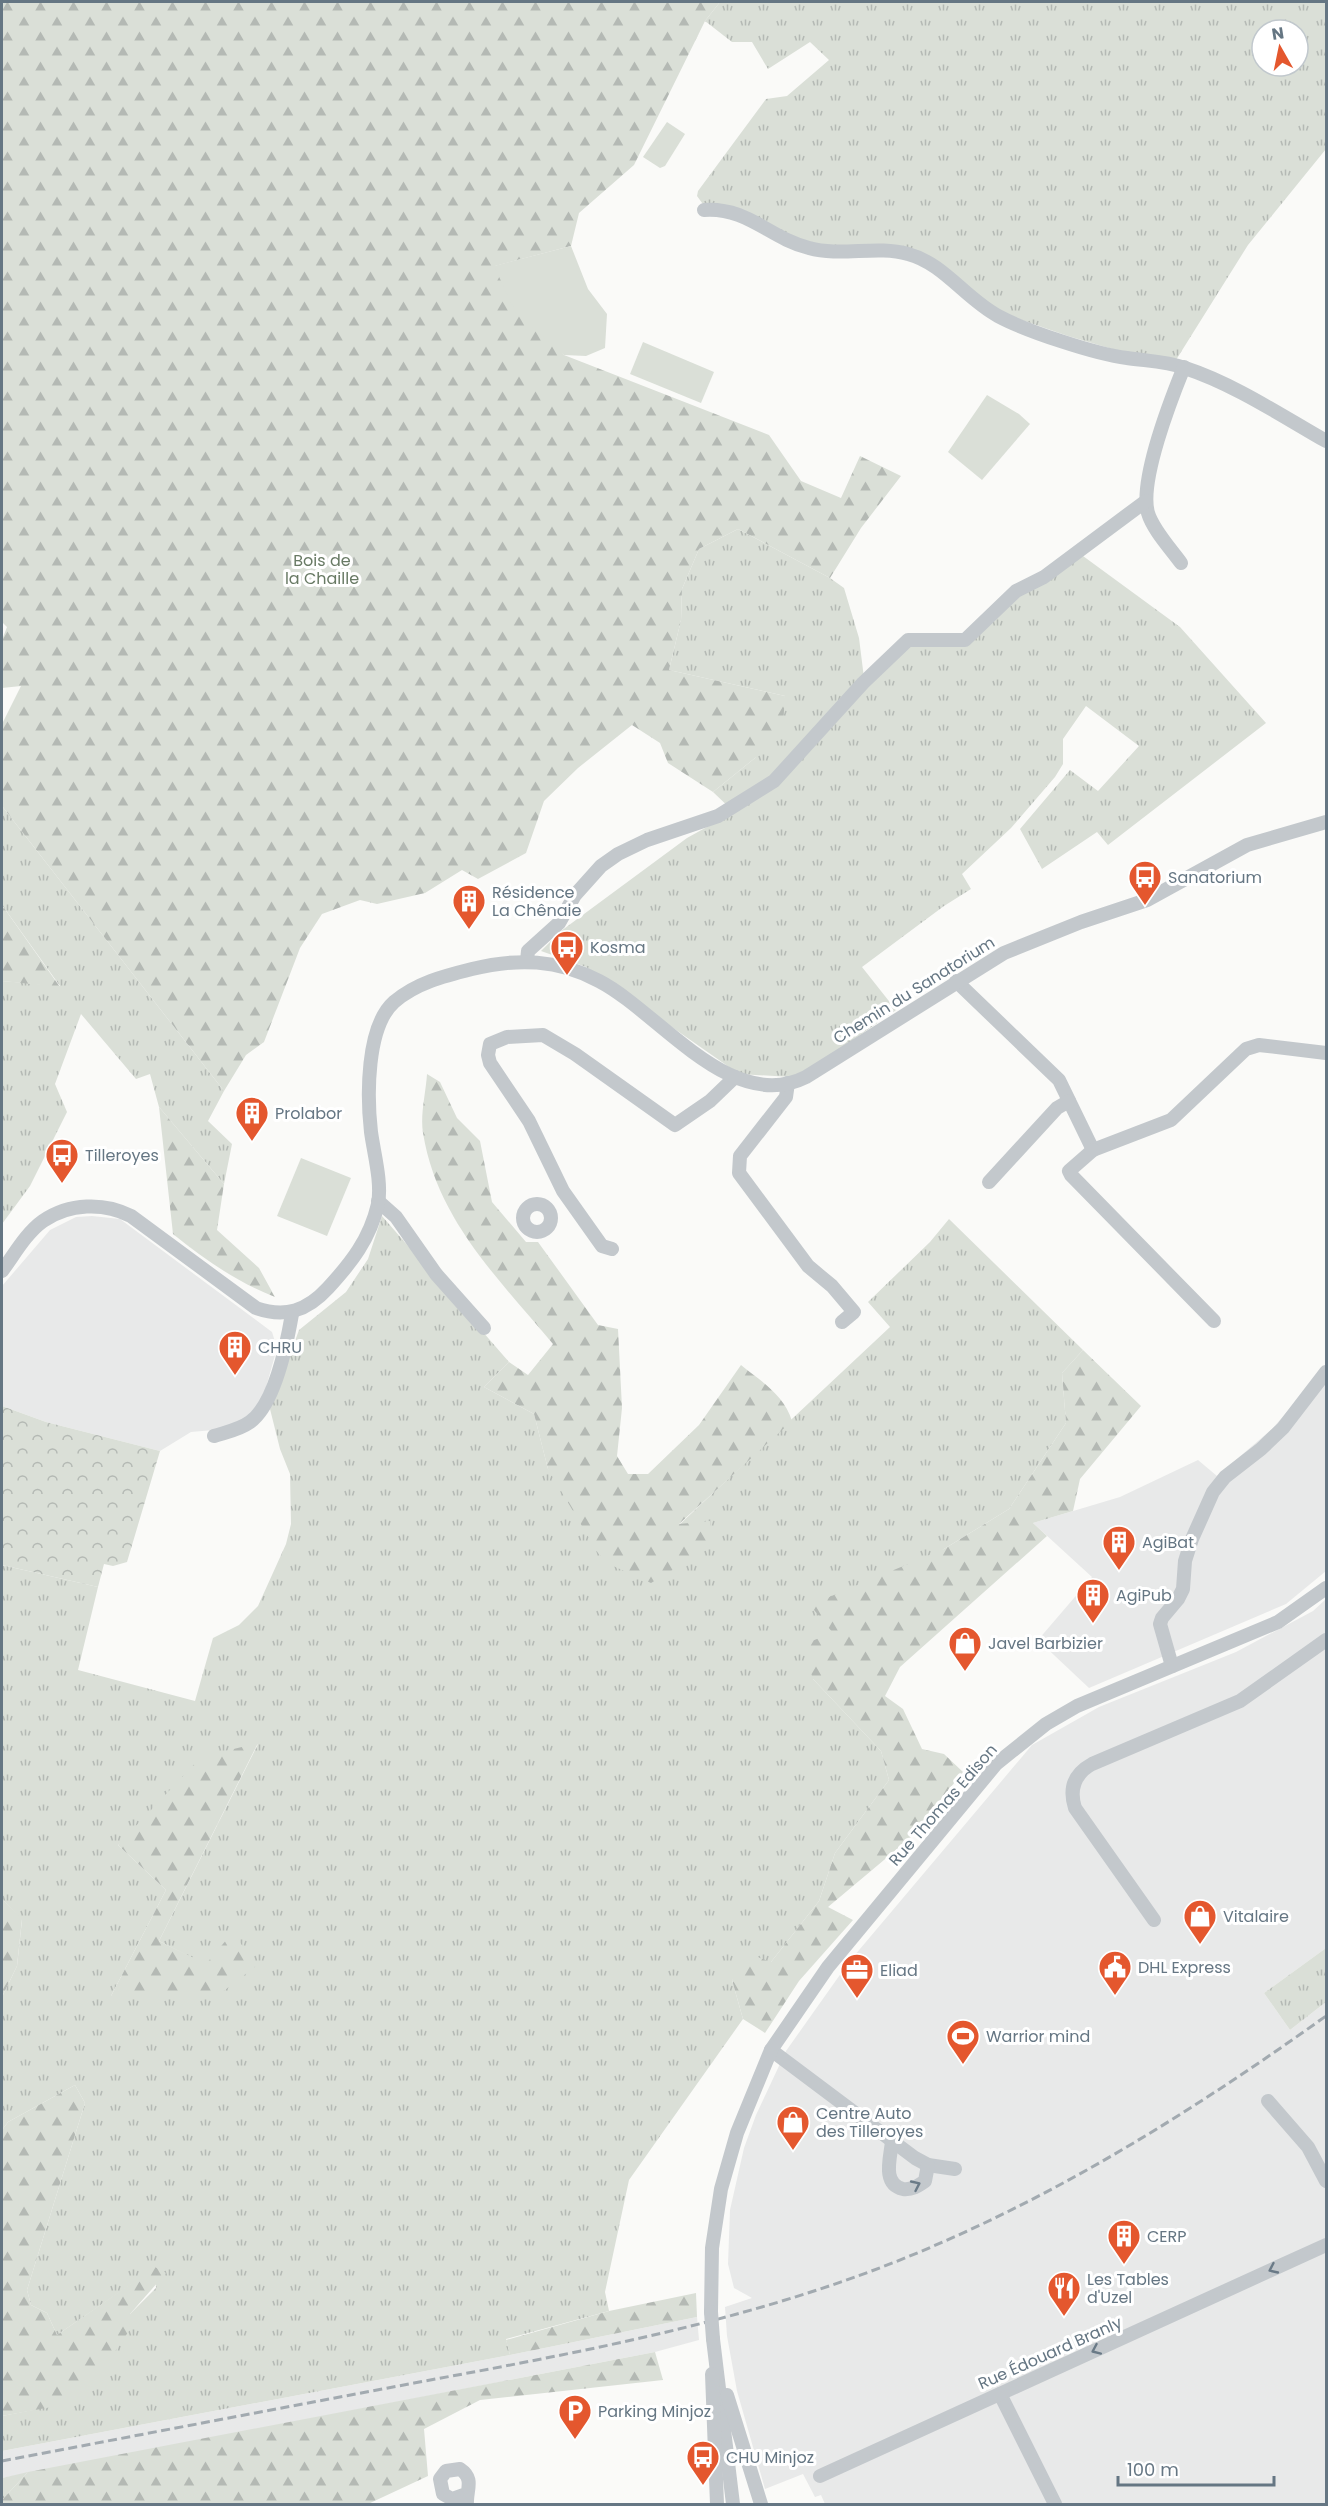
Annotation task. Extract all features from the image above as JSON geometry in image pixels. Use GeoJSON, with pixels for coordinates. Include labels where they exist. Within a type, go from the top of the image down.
{"type":"FeatureCollection","features":[{"type":"Feature","properties":{"kind":"street"},"geometry":{"type":"LineString","coordinates":[[704,210],[724,209],[794,244],[811,249],[879,249],[910,254],[937,269],[969,297],[998,316],[1057,339],[1126,358],[1153,359],[1184,367],[1235,391],[1326,441]]}},
{"type":"Feature","properties":{"kind":"street"},"geometry":{"type":"LineString","coordinates":[[1181,563],[1149,516],[1146,501],[1162,420],[1184,367]]}},
{"type":"Feature","properties":{"kind":"street"},"geometry":{"type":"LineString","coordinates":[[527,961],[528,951],[559,923],[575,895],[602,866],[618,854],[647,840],[718,816],[740,804],[774,780],[863,683],[908,640],[965,640],[1016,591],[1044,577],[1108,527],[1146,501]]}},
{"type":"Feature","properties":{"kind":"street","name":"Chemin du Sanatorium"},"geometry":{"type":"LineString","coordinates":[[292,1314],[324,1293],[360,1250],[372,1226],[378,1201],[369,1095],[373,1050],[382,1017],[407,992],[438,978],[487,965],[527,961],[568,968],[601,981],[714,1066],[735,1077],[764,1085],[788,1083],[812,1073],[1004,953],[1081,922],[1147,900],[1247,845],[1326,822]]}},
{"type":"Feature","properties":{"kind":"street"},"geometry":{"type":"LineString","coordinates":[[956,981],[1059,1080],[1093,1150]]}},
{"type":"Feature","properties":{"kind":"street"},"geometry":{"type":"LineString","coordinates":[[612,1250],[602,1246],[563,1191],[530,1121],[489,1063],[490,1044],[507,1037],[543,1035],[575,1054],[675,1125],[710,1101],[735,1077]]}},
{"type":"Feature","properties":{"kind":"street"},"geometry":{"type":"LineString","coordinates":[[1215,1321],[1069,1171],[1093,1150],[1171,1120],[1246,1049],[1259,1045],[1326,1053]]}},
{"type":"Feature","properties":{"kind":"street"},"geometry":{"type":"LineString","coordinates":[[788,1083],[786,1097],[740,1156],[739,1173],[808,1266],[832,1286],[854,1312],[842,1322]]}},
{"type":"Feature","properties":{"kind":"street"},"geometry":{"type":"LineString","coordinates":[[989,1182],[1058,1108],[1069,1101]]}},
{"type":"Feature","properties":{"kind":"street"},"geometry":{"type":"LineString","coordinates":[[546,1208],[563,1191]]}},
{"type":"Feature","properties":{"kind":"street"},"geometry":{"type":"LineString","coordinates":[[378,1201],[396,1216],[436,1274],[484,1328]]}},
{"type":"Feature","properties":{"kind":"street"},"geometry":{"type":"LineString","coordinates":[[2,1271],[43,1221],[76,1207],[102,1206],[118,1209],[131,1216],[256,1308],[269,1313],[292,1314],[289,1333],[270,1397],[260,1414],[243,1426],[214,1436]]}},
{"type":"Feature","properties":{"kind":"street"},"geometry":{"type":"LineString","coordinates":[[1172,1666],[1160,1624],[1162,1617],[1178,1599],[1183,1589],[1185,1561],[1203,1509],[1225,1477],[1261,1449],[1283,1428],[1326,1372]]}},
{"type":"Feature","properties":{"kind":"street","name":"Rue Thomas Edison"},"geometry":{"type":"LineString","coordinates":[[713,2339],[712,2248],[721,2189],[737,2133],[771,2050],[828,1967],[996,1764],[1019,1744],[1077,1706],[1278,1622],[1326,1588]]}},
{"type":"Feature","properties":{"kind":"street"},"geometry":{"type":"LineString","coordinates":[[1154,1920],[1075,1808],[1072,1788],[1077,1776],[1092,1764],[1240,1701],[1326,1640]]}},
{"type":"Feature","properties":{"kind":"street"},"geometry":{"type":"LineString","coordinates":[[771,2050],[892,2141],[928,2164],[955,2169]]}},
{"type":"Feature","properties":{"kind":"street"},"geometry":{"type":"LineString","coordinates":[[1268,2101],[1308,2147],[1326,2181]]}},
{"type":"Feature","properties":{"kind":"street"},"geometry":{"type":"LineString","coordinates":[[892,2141],[889,2170],[891,2180],[897,2187],[906,2189],[925,2181],[928,2164]]}},
{"type":"Feature","properties":{"kind":"street","name":"Rue Édouard Branly"},"geometry":{"type":"LineString","coordinates":[[820,2476],[1326,2245]]}},
{"type":"Feature","properties":{"kind":"street"},"geometry":{"type":"LineString","coordinates":[[713,2339],[733,2505]]}},
{"type":"Feature","properties":{"kind":"street"},"geometry":{"type":"LineString","coordinates":[[713,2339],[711,2398],[717,2505]]}},
{"type":"Feature","properties":{"kind":"street"},"geometry":{"type":"LineString","coordinates":[[719,2375],[761,2505]]}},
{"type":"Feature","properties":{"kind":"street"},"geometry":{"type":"LineString","coordinates":[[1000,2394],[1054,2505]]}},
{"type":"Feature","properties":{"kind":"street"},"geometry":{"type":"LineString","coordinates":[[450,2469],[460,2469],[468,2476],[470,2486],[466,2499],[451,2502],[443,2494],[440,2484],[442,2475],[450,2469]]}},
{"type":"Feature","properties":{"kind":"shaded area"},"geometry":{"type":"Polygon","coordinates":[[[76,1217],[120,1219],[272,1332],[277,1348],[263,1398],[248,1418],[225,1429],[191,1432],[160,1451],[46,1422],[2,1406],[2,1286],[50,1230],[76,1217]]]}},
{"type":"Feature","properties":{"kind":"shaded area"},"geometry":{"type":"Polygon","coordinates":[[[1326,1367],[1326,1571],[1286,1604],[1089,1688],[1038,1640],[1092,1577],[1033,1523],[1120,1497],[1198,1460],[1217,1476],[1272,1429],[1326,1367]]]}},
{"type":"Feature","properties":{"kind":"shaded area"},"geometry":{"type":"Polygon","coordinates":[[[1326,1599],[1326,1948],[1264,1993],[1290,2030],[1326,2002],[1326,2504],[825,2504],[821,2495],[815,2497],[803,2474],[765,2489],[737,2391],[727,2336],[725,2307],[752,2298],[734,2288],[728,2264],[730,2210],[744,2148],[756,2115],[786,2051],[849,1962],[1032,1745],[1099,1707],[1236,1652],[1313,1611],[1326,1599]]]}},
{"type":"Feature","properties":{"kind":"shaded area"},"geometry":{"type":"Polygon","coordinates":[[[697,2317],[699,2340],[655,2352],[2,2478],[2,2451],[510,2355],[697,2317]]]}},
{"type":"Feature","properties":{"kind":"green space","name":"Bois de la Chaille"},"geometry":{"type":"Polygon","coordinates":[[[2,2],[720,2],[705,21],[634,165],[579,213],[571,246],[495,266],[564,355],[769,435],[801,481],[841,498],[860,456],[901,476],[861,528],[830,578],[738,529],[699,549],[682,589],[681,620],[669,670],[785,696],[783,725],[755,758],[713,792],[668,763],[660,743],[632,725],[578,768],[544,801],[526,853],[478,879],[462,870],[425,893],[377,904],[360,900],[322,914],[300,948],[264,1042],[246,1055],[224,1091],[2,806],[2,724],[21,686],[2,688],[2,640],[7,627],[2,622],[2,2]]]}},
{"type":"Feature","properties":{"kind":"green space"},"geometry":{"type":"Polygon","coordinates":[[[720,2],[1326,2],[1326,149],[1248,245],[1176,360],[1126,353],[999,312],[927,258],[823,247],[705,207],[697,196],[698,191],[766,99],[787,96],[829,60],[810,42],[768,69],[752,42],[732,42],[705,21],[720,2]]]}},
{"type":"Feature","properties":{"kind":"green space"},"geometry":{"type":"Polygon","coordinates":[[[667,122],[685,134],[665,166],[660,168],[643,157],[667,122]]]}},
{"type":"Feature","properties":{"kind":"green space"},"geometry":{"type":"Polygon","coordinates":[[[571,246],[588,289],[607,314],[605,348],[586,356],[564,355],[516,313],[494,266],[571,246]]]}},
{"type":"Feature","properties":{"kind":"green space"},"geometry":{"type":"Polygon","coordinates":[[[643,342],[714,372],[701,403],[630,374],[643,342]]]}},
{"type":"Feature","properties":{"kind":"green space"},"geometry":{"type":"Polygon","coordinates":[[[987,395],[1019,414],[1030,424],[982,480],[948,452],[987,395]]]}},
{"type":"Feature","properties":{"kind":"green space"},"geometry":{"type":"Polygon","coordinates":[[[738,529],[830,578],[844,588],[859,638],[865,686],[911,644],[962,646],[1018,597],[1083,556],[1180,627],[1266,723],[1108,845],[1097,832],[1042,869],[1020,829],[1070,770],[1098,791],[1139,746],[1086,706],[1063,739],[1063,764],[1055,777],[1011,828],[962,874],[971,889],[944,906],[862,967],[896,1010],[814,1067],[792,1077],[739,1074],[586,967],[541,951],[561,931],[687,838],[734,812],[713,792],[755,758],[785,696],[669,670],[681,620],[682,589],[699,549],[738,529]]]}},
{"type":"Feature","properties":{"kind":"green space"},"geometry":{"type":"Polygon","coordinates":[[[2,806],[224,1091],[208,1121],[232,1144],[224,1184],[159,1107],[150,1074],[136,1079],[81,1014],[55,1084],[67,1112],[30,1186],[2,1224],[2,981],[60,986],[2,905],[2,806]]]}},
{"type":"Feature","properties":{"kind":"green space"},"geometry":{"type":"Polygon","coordinates":[[[2,905],[60,987],[2,981],[2,905]]]}},
{"type":"Feature","properties":{"kind":"green space"},"geometry":{"type":"Polygon","coordinates":[[[427,1074],[440,1082],[457,1118],[480,1141],[492,1202],[526,1242],[538,1242],[598,1325],[618,1329],[622,1408],[617,1456],[628,1474],[648,1474],[699,1425],[741,1365],[778,1396],[792,1421],[679,1524],[710,1521],[711,1547],[651,1583],[611,1565],[598,1553],[548,1469],[534,1414],[484,1387],[509,1362],[528,1375],[553,1344],[473,1247],[442,1194],[430,1164],[422,1126],[427,1074]]]}},
{"type":"Feature","properties":{"kind":"green space"},"geometry":{"type":"Polygon","coordinates":[[[159,1107],[224,1184],[217,1230],[259,1268],[275,1297],[222,1270],[173,1234],[159,1107]]]}},
{"type":"Feature","properties":{"kind":"green space"},"geometry":{"type":"Polygon","coordinates":[[[301,1158],[351,1178],[327,1236],[277,1216],[301,1158]]]}},
{"type":"Feature","properties":{"kind":"green space"},"geometry":{"type":"Polygon","coordinates":[[[382,1216],[509,1362],[484,1387],[534,1414],[548,1469],[679,1525],[890,1327],[868,1302],[930,1242],[949,1219],[1083,1350],[1062,1373],[1066,1423],[1009,1509],[944,1549],[833,1633],[813,1679],[881,1751],[889,1780],[835,1853],[819,1901],[771,1962],[732,1980],[743,2019],[629,2180],[605,2292],[609,2311],[506,2339],[510,2355],[2,2451],[2,2416],[68,2403],[130,2314],[156,2288],[155,2268],[57,2335],[47,2313],[31,2305],[27,2290],[85,2103],[75,2085],[8,2122],[2,2130],[2,1997],[17,1966],[22,1920],[2,1899],[2,1565],[98,1587],[78,1670],[195,1701],[213,1638],[239,1625],[258,1606],[286,1544],[291,1524],[290,1474],[280,1449],[270,1409],[299,1330],[346,1292],[368,1259],[382,1216]],[[258,1744],[118,1845],[166,1890],[111,1996],[206,1965],[159,1941],[258,1744]]]}},
{"type":"Feature","properties":{"kind":"green space"},"geometry":{"type":"Polygon","coordinates":[[[1083,1350],[1141,1406],[1080,1479],[1073,1511],[1033,1523],[1047,1536],[900,1667],[885,1696],[903,1709],[922,1749],[944,1754],[963,1772],[909,1839],[828,1907],[853,1920],[799,1981],[765,2033],[743,2019],[732,1980],[752,1955],[771,1962],[819,1901],[835,1853],[889,1780],[881,1751],[813,1679],[801,1645],[833,1633],[810,1605],[944,1549],[1009,1509],[1066,1423],[1062,1373],[1083,1350]]]}},
{"type":"Feature","properties":{"kind":"green space"},"geometry":{"type":"Polygon","coordinates":[[[2,1406],[46,1422],[160,1451],[127,1562],[113,1566],[104,1564],[98,1587],[2,1565],[2,1406]]]}},
{"type":"Feature","properties":{"kind":"green space"},"geometry":{"type":"Polygon","coordinates":[[[258,1743],[159,1941],[206,1964],[233,1932],[256,1966],[221,1993],[111,1996],[166,1890],[118,1845],[201,1757],[258,1743]]]}},
{"type":"Feature","properties":{"kind":"green space"},"geometry":{"type":"Polygon","coordinates":[[[2,1899],[22,1919],[17,1966],[2,1997],[2,1899]]]}},
{"type":"Feature","properties":{"kind":"green space"},"geometry":{"type":"Polygon","coordinates":[[[1326,1948],[1326,2002],[1290,2030],[1264,1993],[1326,1948]]]}},
{"type":"Feature","properties":{"kind":"green space"},"geometry":{"type":"Polygon","coordinates":[[[75,2085],[85,2103],[27,2290],[31,2305],[47,2313],[57,2335],[155,2267],[166,2273],[130,2314],[133,2325],[99,2375],[68,2404],[2,2416],[2,2130],[8,2122],[75,2085]]]}},
{"type":"Feature","properties":{"kind":"green space"},"geometry":{"type":"Polygon","coordinates":[[[696,2293],[697,2317],[510,2355],[506,2340],[609,2311],[696,2293]]]}},
{"type":"Feature","properties":{"kind":"green space"},"geometry":{"type":"Polygon","coordinates":[[[655,2352],[663,2380],[480,2400],[424,2429],[428,2476],[368,2504],[2,2504],[2,2500],[28,2472],[655,2352]]]}},
{"type":"Feature","properties":{"kind":"green space"},"geometry":{"type":"Polygon","coordinates":[[[28,2472],[2,2500],[2,2478],[28,2472]]]}},
{"type":"Feature","properties":{"kind":"railway"},"geometry":{"type":"LineString","coordinates":[[2,2461],[597,2348],[718,2319],[837,2283],[953,2238],[1064,2182],[1171,2120],[1326,2016]]}},
{"type":"Feature","properties":{"kind":"place","name":"Sanatorium"},"geometry":{"type":"Point","coordinates":[1145,906]}},
{"type":"Feature","properties":{"kind":"place","name":"Résidence La Chênaie"},"geometry":{"type":"Point","coordinates":[469,930]}},
{"type":"Feature","properties":{"kind":"place","name":"Kosma"},"geometry":{"type":"Point","coordinates":[567,976]}},
{"type":"Feature","properties":{"kind":"place","name":"Prolabor"},"geometry":{"type":"Point","coordinates":[252,1142]}},
{"type":"Feature","properties":{"kind":"place","name":"Tilleroyes"},"geometry":{"type":"Point","coordinates":[62,1184]}},
{"type":"Feature","properties":{"kind":"place","name":"CHRU"},"geometry":{"type":"Point","coordinates":[235,1376]}},
{"type":"Feature","properties":{"kind":"place","name":"AgiBat"},"geometry":{"type":"Point","coordinates":[1119,1571]}},
{"type":"Feature","properties":{"kind":"place","name":"AgiPub"},"geometry":{"type":"Point","coordinates":[1093,1624]}},
{"type":"Feature","properties":{"kind":"place","name":"Javel Barbizier"},"geometry":{"type":"Point","coordinates":[965,1672]}},
{"type":"Feature","properties":{"kind":"place","name":"Vitalaire"},"geometry":{"type":"Point","coordinates":[1200,1945]}},
{"type":"Feature","properties":{"kind":"place","name":"DHL Express"},"geometry":{"type":"Point","coordinates":[1115,1996]}},
{"type":"Feature","properties":{"kind":"place","name":"Eliad"},"geometry":{"type":"Point","coordinates":[857,1999]}},
{"type":"Feature","properties":{"kind":"place","name":"Warrior mind"},"geometry":{"type":"Point","coordinates":[963,2065]}},
{"type":"Feature","properties":{"kind":"place","name":"Centre Auto des Tilleroyes"},"geometry":{"type":"Point","coordinates":[793,2151]}},
{"type":"Feature","properties":{"kind":"place","name":"CERP"},"geometry":{"type":"Point","coordinates":[1124,2265]}},
{"type":"Feature","properties":{"kind":"place","name":"Les Tables d'Uzel"},"geometry":{"type":"Point","coordinates":[1064,2317]}},
{"type":"Feature","properties":{"kind":"place","name":"Parking Minjoz"},"geometry":{"type":"Point","coordinates":[575,2440]}},
{"type":"Feature","properties":{"kind":"place","name":"CHU Minjoz"},"geometry":{"type":"Point","coordinates":[703,2486]}}]}
